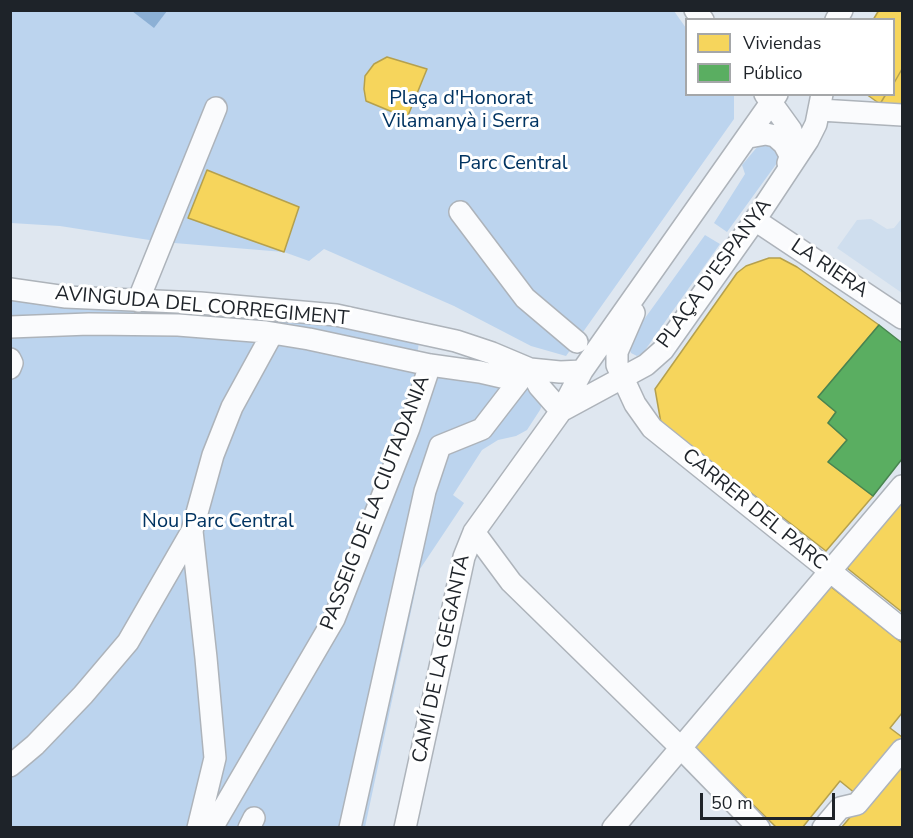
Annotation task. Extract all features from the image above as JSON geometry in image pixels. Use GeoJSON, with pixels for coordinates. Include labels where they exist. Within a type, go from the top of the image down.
{"type":"FeatureCollection","features":[{"type":"Feature","properties":{"kind":"street","name":"PLAÇA D'ESPANYA"},"geometry":{"type":"LineString","coordinates":[[561,411],[582,371],[734,158],[771,97],[791,130],[795,143],[777,188]]}},
{"type":"Feature","properties":{"kind":"street","name":"PLAÇA D'ESPANYA"},"geometry":{"type":"LineString","coordinates":[[561,411],[646,364],[663,350],[755,220],[808,140],[816,124],[821,102]]}},
{"type":"Feature","properties":{"kind":"street"},"geometry":{"type":"LineString","coordinates":[[821,102],[903,115]]}},
{"type":"Feature","properties":{"kind":"street"},"geometry":{"type":"LineString","coordinates":[[138,301],[216,108]]}},
{"type":"Feature","properties":{"kind":"street"},"geometry":{"type":"LineString","coordinates":[[748,136],[766,134],[775,136],[791,157]]}},
{"type":"Feature","properties":{"kind":"street","name":"PLAÇA D'ESPANYA"},"geometry":{"type":"LineString","coordinates":[[624,335],[722,198],[731,178],[734,158]]}},
{"type":"Feature","properties":{"kind":"street"},"geometry":{"type":"LineString","coordinates":[[460,212],[525,298],[577,342]]}},
{"type":"Feature","properties":{"kind":"street","name":"LA RIERA"},"geometry":{"type":"LineString","coordinates":[[755,220],[903,318]]}},
{"type":"Feature","properties":{"kind":"street","name":"PLAÇA D'ESPANYA"},"geometry":{"type":"LineString","coordinates":[[622,377],[617,365],[617,352],[656,267]]}},
{"type":"Feature","properties":{"kind":"street","name":"AVINGUDA DEL CORREGIMENT"},"geometry":{"type":"LineString","coordinates":[[10,289],[66,297],[200,303],[336,315],[456,341],[530,369],[560,372],[582,371]]}},
{"type":"Feature","properties":{"kind":"street"},"geometry":{"type":"LineString","coordinates":[[10,327],[89,324],[178,325],[272,334],[309,339],[519,381],[482,429],[440,446],[424,491],[350,828]]}},
{"type":"Feature","properties":{"kind":"street"},"geometry":{"type":"LineString","coordinates":[[10,765],[35,746],[104,672],[128,642],[192,531],[213,455],[232,407],[272,334]]}},
{"type":"Feature","properties":{"kind":"street"},"geometry":{"type":"LineString","coordinates":[[10,359],[12,363],[10,368]]}},
{"type":"Feature","properties":{"kind":"street","name":"PASSEIG DE LA CIUTADANIA"},"geometry":{"type":"LineString","coordinates":[[212,828],[334,619],[409,428],[430,365]]}},
{"type":"Feature","properties":{"kind":"street"},"geometry":{"type":"LineString","coordinates":[[530,369],[539,386],[561,411]]}},
{"type":"Feature","properties":{"kind":"street","name":"CARRER DEL PARC"},"geometry":{"type":"LineString","coordinates":[[622,377],[635,404],[652,428],[903,629]]}},
{"type":"Feature","properties":{"kind":"street","name":"CAMÍ DE LA GEGANTA"},"geometry":{"type":"LineString","coordinates":[[405,828],[464,557],[474,532],[561,411]]}},
{"type":"Feature","properties":{"kind":"street"},"geometry":{"type":"LineString","coordinates":[[613,828],[903,486]]}},
{"type":"Feature","properties":{"kind":"street"},"geometry":{"type":"LineString","coordinates":[[192,531],[215,758],[198,828]]}},
{"type":"Feature","properties":{"kind":"street"},"geometry":{"type":"LineString","coordinates":[[474,532],[511,582],[680,747],[759,828]]}},
{"type":"Feature","properties":{"kind":"street"},"geometry":{"type":"LineString","coordinates":[[823,828],[840,807],[857,804],[903,750]]}},
{"type":"Feature","properties":{"kind":"shaded area"},"geometry":{"type":"Polygon","coordinates":[[[132,11],[167,11],[154,28],[132,11]]]}},
{"type":"Feature","properties":{"kind":"shaded area"},"geometry":{"type":"Polygon","coordinates":[[[902,218],[902,293],[837,248],[857,220],[871,219],[887,229],[894,228],[902,218]]]}},
{"type":"Feature","properties":{"kind":"green space","name":"Parc Central"},"geometry":{"type":"Polygon","coordinates":[[[10,11],[674,11],[685,27],[685,96],[734,96],[734,119],[566,356],[531,346],[454,306],[324,249],[309,261],[284,252],[162,242],[60,226],[11,223],[10,11]]]}},
{"type":"Feature","properties":{"kind":"green space"},"geometry":{"type":"Polygon","coordinates":[[[765,145],[773,148],[778,156],[777,163],[727,232],[714,223],[745,174],[742,165],[758,146],[765,145]]]}},
{"type":"Feature","properties":{"kind":"green space"},"geometry":{"type":"Polygon","coordinates":[[[705,235],[720,244],[643,353],[637,356],[631,353],[627,343],[705,235]]]}},
{"type":"Feature","properties":{"kind":"green space","name":"Nou Parc Central"},"geometry":{"type":"Polygon","coordinates":[[[10,298],[81,309],[163,310],[335,324],[419,342],[417,356],[494,364],[537,392],[544,400],[527,430],[516,436],[498,440],[482,450],[453,495],[464,503],[420,569],[365,827],[11,827],[10,298]]]}},
{"type":"Feature","properties":{"kind":"building: Viviendas"},"geometry":{"type":"Polygon","coordinates":[[[879,10],[902,10],[902,69],[895,81],[895,18],[874,18],[879,10]]]}},
{"type":"Feature","properties":{"kind":"building: Viviendas"},"geometry":{"type":"Polygon","coordinates":[[[387,57],[427,69],[407,118],[366,101],[365,76],[374,64],[387,57]]]}},
{"type":"Feature","properties":{"kind":"building: Viviendas"},"geometry":{"type":"Polygon","coordinates":[[[902,69],[902,105],[880,104],[885,96],[895,96],[895,81],[902,69]]]}},
{"type":"Feature","properties":{"kind":"building: Viviendas"},"geometry":{"type":"Polygon","coordinates":[[[869,96],[885,96],[880,104],[869,96]]]}},
{"type":"Feature","properties":{"kind":"building: Viviendas"},"geometry":{"type":"Polygon","coordinates":[[[207,170],[299,207],[284,252],[188,218],[207,170]]]}},
{"type":"Feature","properties":{"kind":"building: Viviendas"},"geometry":{"type":"Polygon","coordinates":[[[769,258],[780,258],[797,267],[879,325],[818,397],[836,412],[828,423],[847,440],[828,462],[873,496],[826,551],[661,423],[655,389],[737,273],[746,266],[769,258]]]}},
{"type":"Feature","properties":{"kind":"building: Viviendas"},"geometry":{"type":"Polygon","coordinates":[[[902,499],[902,612],[847,568],[902,499]]]}},
{"type":"Feature","properties":{"kind":"building: Viviendas"},"geometry":{"type":"Polygon","coordinates":[[[830,586],[902,643],[902,713],[890,728],[902,737],[902,740],[856,794],[840,781],[802,828],[777,828],[692,745],[830,586]]]}},
{"type":"Feature","properties":{"kind":"building: Viviendas"},"geometry":{"type":"Polygon","coordinates":[[[902,756],[902,828],[841,828],[902,756]]]}},
{"type":"Feature","properties":{"kind":"building: Público"},"geometry":{"type":"Polygon","coordinates":[[[879,325],[902,343],[902,459],[873,496],[828,462],[847,440],[828,423],[836,412],[818,397],[879,325]]]}},
{"type":"Feature","properties":{"kind":"park label","name":"Plaça d'Honorat Vilamanyà i Serra"},"geometry":{"type":"Point","coordinates":[461,110]}}]}
